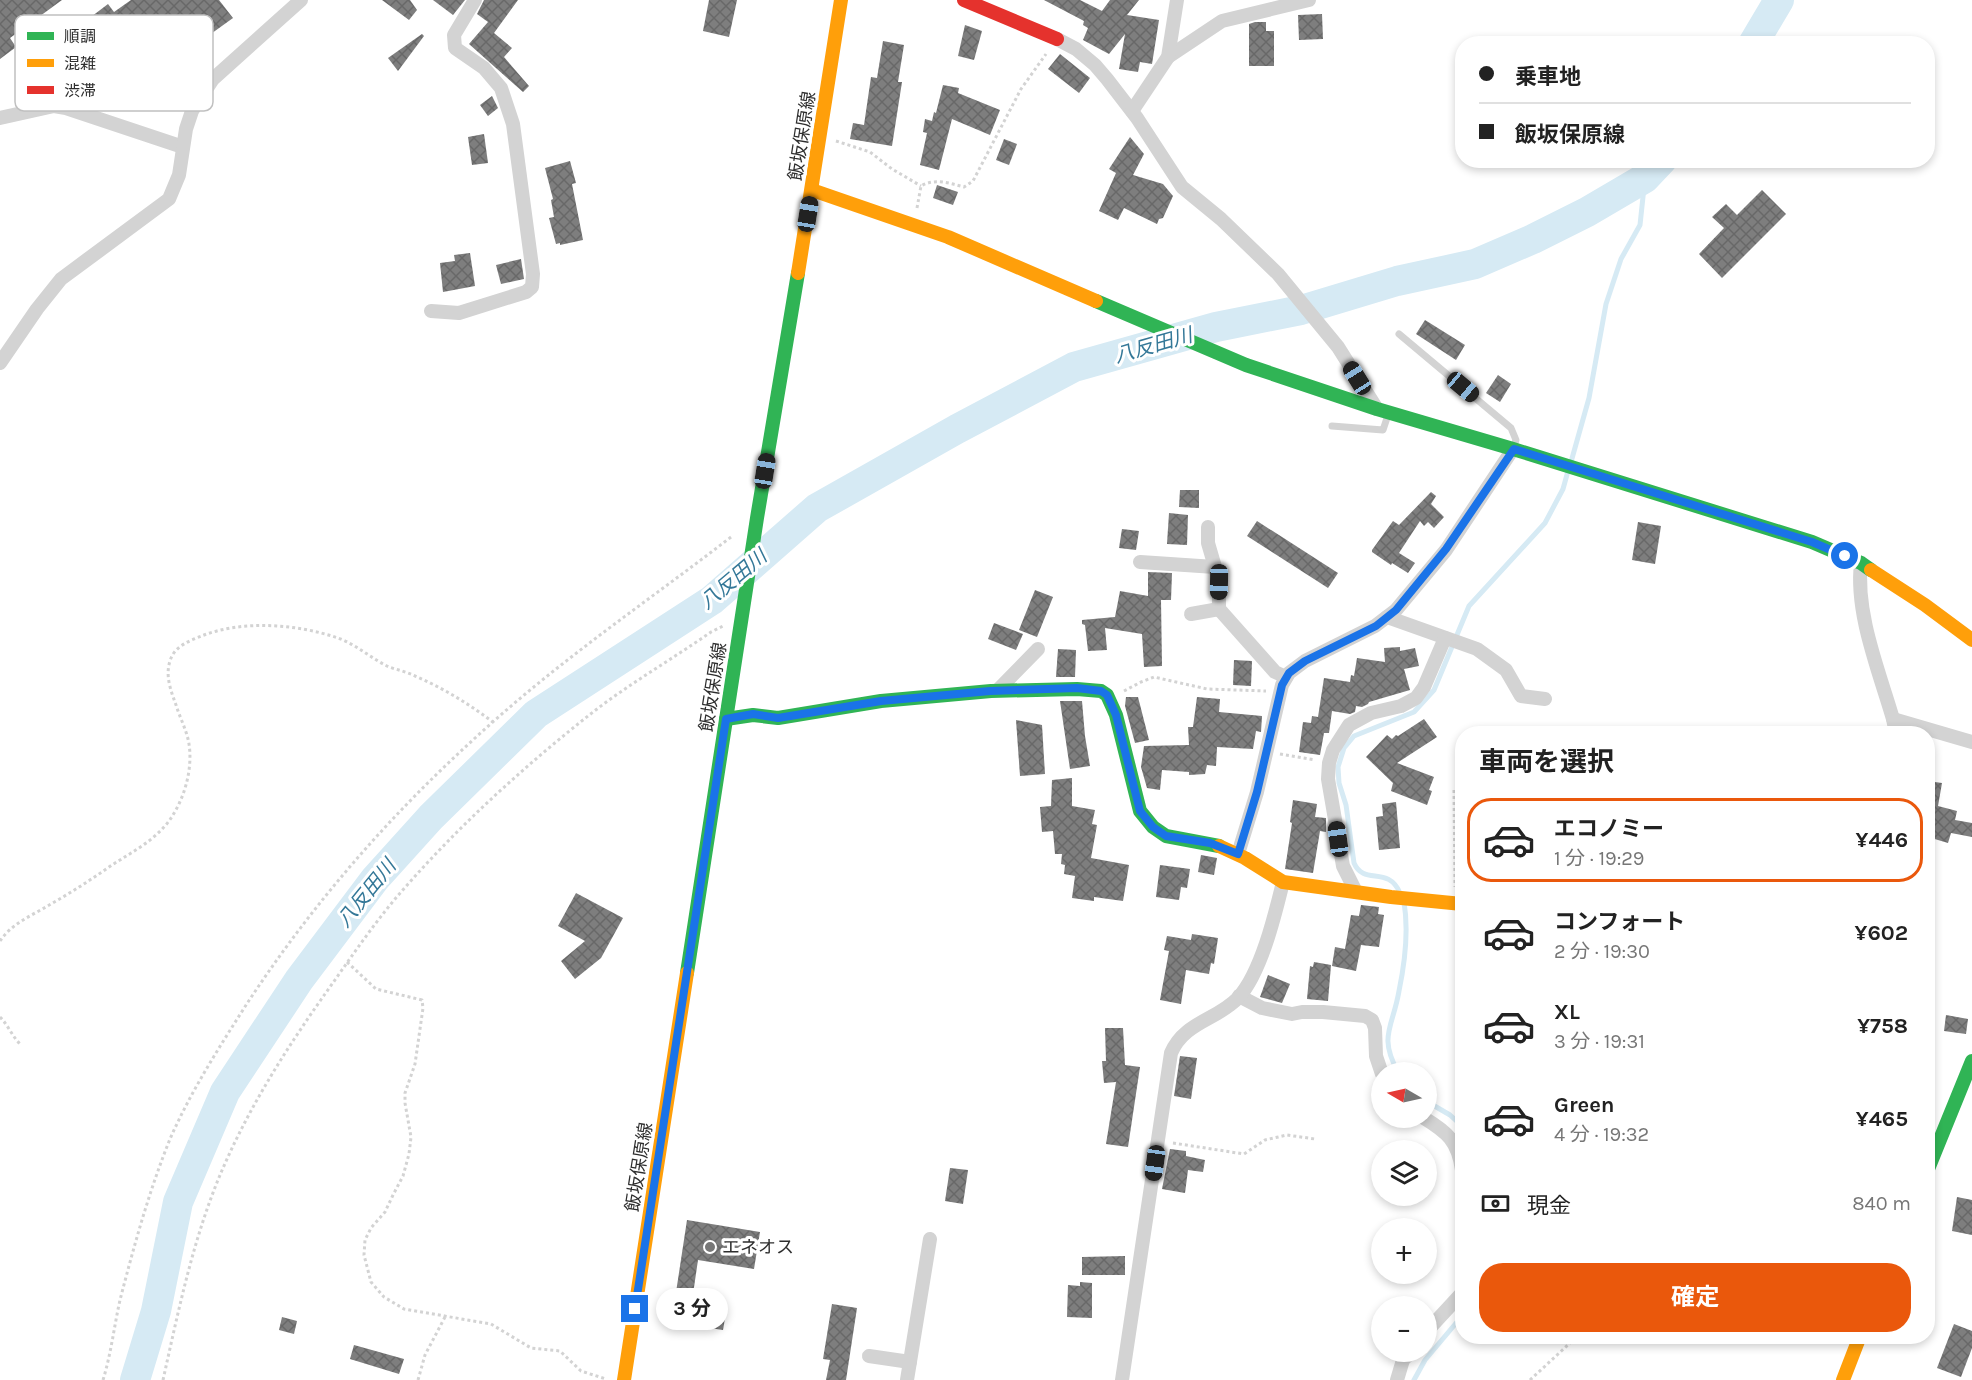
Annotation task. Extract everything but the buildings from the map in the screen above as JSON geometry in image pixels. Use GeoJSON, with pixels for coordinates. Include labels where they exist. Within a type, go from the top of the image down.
{"type":"FeatureCollection","features":[{"type":"Feature","properties":{"kind":"street"},"geometry":{"type":"LineString","coordinates":[[213,79],[301,0]]}},
{"type":"Feature","properties":{"kind":"street"},"geometry":{"type":"LineString","coordinates":[[431,311],[459,313],[526,292],[532,287],[533,274],[515,135],[510,115],[501,88],[484,68],[455,48],[454,35],[475,0]]}},
{"type":"Feature","properties":{"kind":"street","name":"飯坂保原線"},"geometry":{"type":"LineString","coordinates":[[624,1380],[757,518],[841,0]]}},
{"type":"Feature","properties":{"kind":"street"},"geometry":{"type":"LineString","coordinates":[[964,0],[1057,39],[1076,49],[1095,65],[1132,111],[1182,187],[1221,219],[1278,274],[1338,347],[1383,411]]}},
{"type":"Feature","properties":{"kind":"street"},"geometry":{"type":"LineString","coordinates":[[1168,57],[1177,0]]}},
{"type":"Feature","properties":{"kind":"street"},"geometry":{"type":"LineString","coordinates":[[1132,111],[1168,57],[1222,21],[1309,0]]}},
{"type":"Feature","properties":{"kind":"street"},"geometry":{"type":"LineString","coordinates":[[0,118],[32,111]]}},
{"type":"Feature","properties":{"kind":"street"},"geometry":{"type":"LineString","coordinates":[[75,111],[183,147]]}},
{"type":"Feature","properties":{"kind":"street"},"geometry":{"type":"LineString","coordinates":[[0,363],[61,279],[169,199],[179,175],[192,111]]}},
{"type":"Feature","properties":{"kind":"street"},"geometry":{"type":"LineString","coordinates":[[812,190],[948,237],[1246,365],[1383,411],[1514,449],[1812,542],[1861,564],[1925,605],[1972,640]]}},
{"type":"Feature","properties":{"kind":"street"},"geometry":{"type":"LineString","coordinates":[[1238,854],[1257,792],[1280,693],[1289,673],[1305,661],[1376,626],[1396,610],[1446,549],[1514,449]]}},
{"type":"Feature","properties":{"kind":"street"},"geometry":{"type":"LineString","coordinates":[[1208,527],[1208,543],[1219,582],[1219,609],[1275,672],[1286,678]]}},
{"type":"Feature","properties":{"kind":"street"},"geometry":{"type":"LineString","coordinates":[[1140,561],[1215,567]]}},
{"type":"Feature","properties":{"kind":"street"},"geometry":{"type":"LineString","coordinates":[[1861,564],[1858,584],[1862,611],[1894,726]]}},
{"type":"Feature","properties":{"kind":"street"},"geometry":{"type":"LineString","coordinates":[[1191,615],[1219,609]]}},
{"type":"Feature","properties":{"kind":"street"},"geometry":{"type":"LineString","coordinates":[[1387,617],[1477,649],[1506,670],[1521,696],[1545,699]]}},
{"type":"Feature","properties":{"kind":"street"},"geometry":{"type":"LineString","coordinates":[[1356,892],[1343,867],[1328,779],[1329,763],[1339,740],[1349,725],[1371,713],[1401,706],[1416,698],[1452,640]]}},
{"type":"Feature","properties":{"kind":"street"},"geometry":{"type":"LineString","coordinates":[[998,690],[1038,649]]}},
{"type":"Feature","properties":{"kind":"street"},"geometry":{"type":"LineString","coordinates":[[726,719],[753,714],[778,718],[881,701],[998,690],[1077,688],[1101,691],[1107,695],[1116,715],[1140,811],[1153,827],[1166,836],[1210,843],[1238,854],[1283,882],[1455,904]]}},
{"type":"Feature","properties":{"kind":"street"},"geometry":{"type":"LineString","coordinates":[[1893,719],[1917,726]]}},
{"type":"Feature","properties":{"kind":"street"},"geometry":{"type":"LineString","coordinates":[[1935,731],[1972,742]]}},
{"type":"Feature","properties":{"kind":"street"},"geometry":{"type":"LineString","coordinates":[[1122,1380],[1171,1053],[1181,1035],[1221,1011],[1239,996],[1254,974],[1283,882]]}},
{"type":"Feature","properties":{"kind":"street"},"geometry":{"type":"LineString","coordinates":[[1239,996],[1262,1008],[1286,1013],[1323,1012],[1365,1016],[1372,1020],[1375,1028],[1378,1062]]}},
{"type":"Feature","properties":{"kind":"street"},"geometry":{"type":"LineString","coordinates":[[1935,1153],[1969,1074],[1972,1061]]}},
{"type":"Feature","properties":{"kind":"street"},"geometry":{"type":"LineString","coordinates":[[1437,1128],[1452,1139],[1455,1145]]}},
{"type":"Feature","properties":{"kind":"street"},"geometry":{"type":"LineString","coordinates":[[907,1380],[930,1239]]}},
{"type":"Feature","properties":{"kind":"street"},"geometry":{"type":"LineString","coordinates":[[1437,1320],[1455,1301]]}},
{"type":"Feature","properties":{"kind":"street"},"geometry":{"type":"LineString","coordinates":[[1843,1380],[1857,1344]]}},
{"type":"Feature","properties":{"kind":"street"},"geometry":{"type":"LineString","coordinates":[[869,1356],[910,1362]]}},
{"type":"Feature","properties":{"kind":"street"},"geometry":{"type":"LineString","coordinates":[[1396,1380],[1402,1362]]}},
{"type":"Feature","properties":{"kind":"lane"},"geometry":{"type":"LineString","coordinates":[[1400,334],[1511,428],[1516,440],[1514,449]]}},
{"type":"Feature","properties":{"kind":"lane"},"geometry":{"type":"LineString","coordinates":[[1332,426],[1383,430],[1383,411]]}},
{"type":"Feature","properties":{"kind":"path"},"geometry":{"type":"LineString","coordinates":[[921,186],[930,181],[964,187],[973,181],[1021,89],[1057,39]]}},
{"type":"Feature","properties":{"kind":"path"},"geometry":{"type":"LineString","coordinates":[[820,134],[870,152],[892,169],[921,186]]}},
{"type":"Feature","properties":{"kind":"path"},"geometry":{"type":"LineString","coordinates":[[914,224],[921,186]]}},
{"type":"Feature","properties":{"kind":"path"},"geometry":{"type":"LineString","coordinates":[[103,1380],[120,1302],[151,1194],[170,1140],[187,1104],[224,1038],[268,972],[359,855],[395,814],[493,722],[603,632],[730,537]]}},
{"type":"Feature","properties":{"kind":"path"},"geometry":{"type":"LineString","coordinates":[[163,1380],[201,1225],[224,1167],[257,1098],[296,1035],[372,927],[409,882],[477,813],[588,716],[621,691],[711,632],[742,616]]}},
{"type":"Feature","properties":{"kind":"path"},"geometry":{"type":"LineString","coordinates":[[0,941],[6,932],[19,923],[150,841],[168,822],[184,790],[190,761],[188,741],[172,696],[168,670],[172,655],[196,638],[228,628],[280,627],[339,639],[388,666],[439,688],[493,722]]}},
{"type":"Feature","properties":{"kind":"path"},"geometry":{"type":"LineString","coordinates":[[1110,700],[1154,677],[1208,689],[1256,689],[1280,693]]}},
{"type":"Feature","properties":{"kind":"path"},"geometry":{"type":"LineString","coordinates":[[1266,751],[1329,763]]}},
{"type":"Feature","properties":{"kind":"path"},"geometry":{"type":"LineString","coordinates":[[1454,790],[1455,813]]}},
{"type":"Feature","properties":{"kind":"path"},"geometry":{"type":"LineString","coordinates":[[347,962],[376,989],[422,1000],[423,1008],[415,1064],[405,1093],[411,1137],[409,1154],[403,1176],[385,1212],[371,1227],[365,1240],[364,1255],[371,1282],[384,1297],[404,1309],[490,1324],[531,1348],[560,1351],[580,1371],[609,1380]]}},
{"type":"Feature","properties":{"kind":"path"},"geometry":{"type":"LineString","coordinates":[[0,1017],[20,1044]]}},
{"type":"Feature","properties":{"kind":"path"},"geometry":{"type":"LineString","coordinates":[[1158,1141],[1244,1154],[1265,1140],[1287,1136],[1316,1139]]}},
{"type":"Feature","properties":{"kind":"path"},"geometry":{"type":"LineString","coordinates":[[418,1380],[425,1355],[445,1317]]}},
{"type":"Feature","properties":{"kind":"path"},"geometry":{"type":"LineString","coordinates":[[1530,1380],[1570,1344]]}},
{"type":"Feature","properties":{"kind":"waterway","name":"八反田川"},"geometry":{"type":"LineString","coordinates":[[1758,36],[1779,0]]}},
{"type":"Feature","properties":{"kind":"waterway","name":"八反田川"},"geometry":{"type":"LineString","coordinates":[[135,1380],[156,1311],[178,1202],[225,1092],[299,980],[375,879],[431,817],[536,714],[712,600],[817,508],[957,429],[1074,367],[1216,327],[1301,310],[1397,281],[1475,264],[1587,212],[1645,178],[1654,168]]}},
{"type":"Feature","properties":{"kind":"waterway"},"geometry":{"type":"LineString","coordinates":[[1571,462],[1589,398],[1606,304],[1621,259],[1640,225],[1645,178]]}},
{"type":"Feature","properties":{"kind":"waterway"},"geometry":{"type":"LineString","coordinates":[[1400,893],[1389,880],[1364,873],[1358,870],[1354,863],[1346,805],[1339,783],[1338,767],[1344,748],[1354,736],[1414,712],[1434,690],[1469,606],[1545,523],[1563,489],[1568,471]]}},
{"type":"Feature","properties":{"kind":"waterway"},"geometry":{"type":"LineString","coordinates":[[1393,1062],[1388,1040],[1405,958],[1404,902]]}},
{"type":"Feature","properties":{"kind":"waterway"},"geometry":{"type":"LineString","coordinates":[[1437,1107],[1455,1120]]}},
{"type":"Feature","properties":{"kind":"waterway"},"geometry":{"type":"LineString","coordinates":[[1414,1380],[1425,1360],[1455,1324]]}},
{"type":"Feature","properties":{"kind":"traffic: fast"},"geometry":{"type":"LineString","coordinates":[[687,973],[757,518],[798,273]]}},
{"type":"Feature","properties":{"kind":"traffic: fast"},"geometry":{"type":"LineString","coordinates":[[1096,301],[1246,365],[1377,409],[1812,542],[1861,563],[1871,570]]}},
{"type":"Feature","properties":{"kind":"traffic: fast"},"geometry":{"type":"LineString","coordinates":[[726,719],[753,715],[778,718],[881,701],[991,691],[1077,689],[1101,691],[1107,695],[1116,715],[1140,811],[1153,827],[1166,836],[1219,846]]}},
{"type":"Feature","properties":{"kind":"traffic: fast"},"geometry":{"type":"LineString","coordinates":[[1935,1152],[1972,1061]]}},
{"type":"Feature","properties":{"kind":"traffic: slow"},"geometry":{"type":"LineString","coordinates":[[798,273],[841,0]]}},
{"type":"Feature","properties":{"kind":"traffic: slow"},"geometry":{"type":"LineString","coordinates":[[812,190],[948,237],[1096,301]]}},
{"type":"Feature","properties":{"kind":"traffic: slow"},"geometry":{"type":"LineString","coordinates":[[1871,570],[1925,605],[1972,640]]}},
{"type":"Feature","properties":{"kind":"traffic: slow"},"geometry":{"type":"LineString","coordinates":[[1219,846],[1245,858],[1283,882],[1455,903]]}},
{"type":"Feature","properties":{"kind":"traffic: slow"},"geometry":{"type":"LineString","coordinates":[[624,1380],[687,973]]}},
{"type":"Feature","properties":{"kind":"traffic: slow"},"geometry":{"type":"LineString","coordinates":[[1843,1380],[1857,1344]]}},
{"type":"Feature","properties":{"kind":"traffic: jam"},"geometry":{"type":"LineString","coordinates":[[964,0],[1057,39]]}},
{"type":"Feature","properties":{"kind":"place","name":"エネオス"},"geometry":{"type":"Point","coordinates":[710,1247]}},
{"type":"Feature","properties":{"kind":"route"},"geometry":{"type":"LineString","coordinates":[[635,1309],[726,719],[753,714],[778,718],[881,701],[990,691],[1077,688],[1101,691],[1107,695],[1116,715],[1131,779],[1140,811],[1145,819],[1166,836],[1210,843],[1238,854],[1257,792],[1282,685],[1289,673],[1305,661],[1376,626],[1396,610],[1446,549],[1514,449],[1744,520],[1812,542],[1845,556]]}}]}
